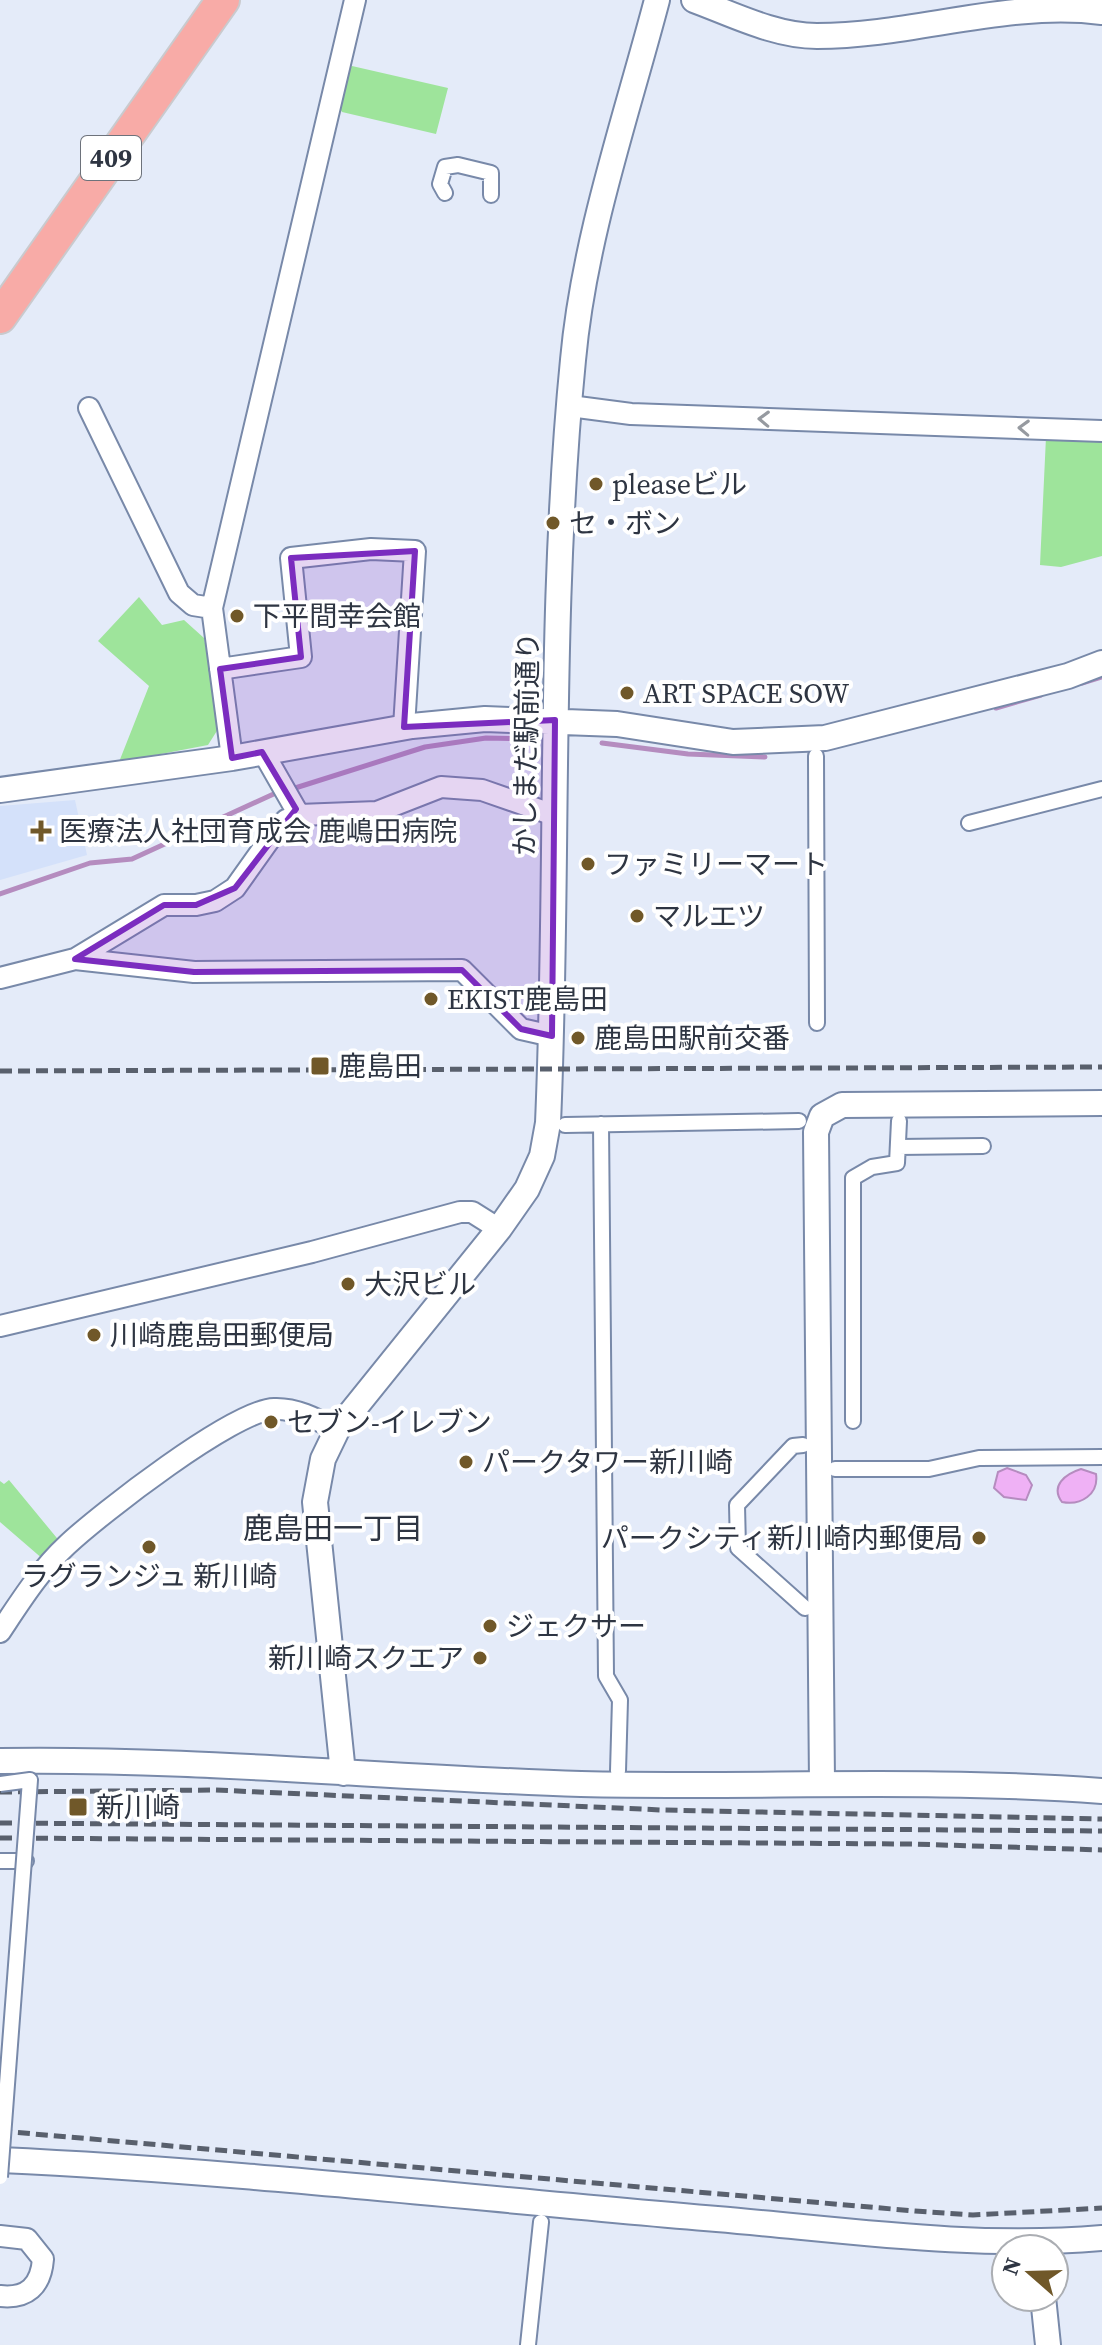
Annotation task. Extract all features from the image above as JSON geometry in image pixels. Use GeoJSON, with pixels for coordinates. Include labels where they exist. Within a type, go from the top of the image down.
{"type":"FeatureCollection","features":[{"type":"Feature","properties":{"kind":"highway","name":"409"},"geometry":{"type":"LineString","coordinates":[[0,317],[223,0]]}},
{"type":"Feature","properties":{"kind":"street"},"geometry":{"type":"LineString","coordinates":[[232,758],[212,608],[355,0]]}},
{"type":"Feature","properties":{"kind":"street","name":"かしまだ駅前通り"},"geometry":{"type":"LineString","coordinates":[[333,1771],[315,1502],[323,1459],[337,1430],[499,1229],[527,1189],[542,1156],[548,1123],[552,1036],[555,720],[573,360],[583,292],[602,208],[657,0]]}},
{"type":"Feature","properties":{"kind":"street"},"geometry":{"type":"LineString","coordinates":[[694,0],[772,28],[814,36],[872,32],[1022,6],[1074,7],[1102,12]]}},
{"type":"Feature","properties":{"kind":"street"},"geometry":{"type":"LineString","coordinates":[[445,193],[440,184],[445,167],[458,165],[491,173],[491,195]]}},
{"type":"Feature","properties":{"kind":"street"},"geometry":{"type":"LineString","coordinates":[[570,406],[631,414],[1102,431]]}},
{"type":"Feature","properties":{"kind":"street"},"geometry":{"type":"LineString","coordinates":[[89,408],[179,593],[193,605],[212,608]]}},
{"type":"Feature","properties":{"kind":"street"},"geometry":{"type":"LineString","coordinates":[[220,669],[301,657],[291,558],[371,549],[415,551],[404,727]]}},
{"type":"Feature","properties":{"kind":"street"},"geometry":{"type":"LineString","coordinates":[[0,790],[232,758],[404,727],[485,719],[617,724],[733,742],[825,738],[1068,676],[1102,663]]}},
{"type":"Feature","properties":{"kind":"street"},"geometry":{"type":"LineString","coordinates":[[263,752],[299,815]]}},
{"type":"Feature","properties":{"kind":"street"},"geometry":{"type":"LineString","coordinates":[[816,756],[817,1023]]}},
{"type":"Feature","properties":{"kind":"street"},"geometry":{"type":"LineString","coordinates":[[0,978],[75,959],[164,905],[196,905],[215,901],[235,888],[286,820],[299,815],[377,812],[441,787],[482,790],[554,815]]}},
{"type":"Feature","properties":{"kind":"street"},"geometry":{"type":"LineString","coordinates":[[969,823],[1102,789]]}},
{"type":"Feature","properties":{"kind":"street"},"geometry":{"type":"LineString","coordinates":[[75,959],[194,972],[462,970],[521,1029],[552,1036]]}},
{"type":"Feature","properties":{"kind":"street"},"geometry":{"type":"LineString","coordinates":[[822,1783],[816,1132],[822,1116],[842,1105],[1102,1103]]}},
{"type":"Feature","properties":{"kind":"street"},"geometry":{"type":"LineString","coordinates":[[565,1125],[799,1121]]}},
{"type":"Feature","properties":{"kind":"street"},"geometry":{"type":"LineString","coordinates":[[853,1421],[853,1178],[872,1167],[897,1163],[899,1121]]}},
{"type":"Feature","properties":{"kind":"street"},"geometry":{"type":"LineString","coordinates":[[601,1124],[606,1676],[620,1700],[618,1771]]}},
{"type":"Feature","properties":{"kind":"street"},"geometry":{"type":"LineString","coordinates":[[898,1147],[983,1146]]}},
{"type":"Feature","properties":{"kind":"street"},"geometry":{"type":"LineString","coordinates":[[0,1326],[312,1252],[460,1212],[472,1212],[499,1229]]}},
{"type":"Feature","properties":{"kind":"street"},"geometry":{"type":"LineString","coordinates":[[0,1632],[34,1582],[66,1546],[199,1446],[271,1409],[297,1412],[337,1430]]}},
{"type":"Feature","properties":{"kind":"street"},"geometry":{"type":"LineString","coordinates":[[803,1445],[793,1446],[737,1505],[737,1519],[738,1548],[805,1608]]}},
{"type":"Feature","properties":{"kind":"street"},"geometry":{"type":"LineString","coordinates":[[835,1469],[929,1469],[979,1458],[1102,1457]]}},
{"type":"Feature","properties":{"kind":"street"},"geometry":{"type":"LineString","coordinates":[[0,1761],[333,1771],[580,1784],[822,1783],[1102,1791]]}},
{"type":"Feature","properties":{"kind":"street"},"geometry":{"type":"LineString","coordinates":[[0,1784],[30,1780],[0,2177]]}},
{"type":"Feature","properties":{"kind":"street"},"geometry":{"type":"LineString","coordinates":[[0,1861],[26,1861]]}},
{"type":"Feature","properties":{"kind":"street"},"geometry":{"type":"LineString","coordinates":[[0,2160],[792,2226],[914,2240],[990,2244]]}},
{"type":"Feature","properties":{"kind":"street"},"geometry":{"type":"LineString","coordinates":[[528,2345],[541,2222]]}},
{"type":"Feature","properties":{"kind":"street"},"geometry":{"type":"LineString","coordinates":[[0,2236],[27,2239],[43,2259],[41,2275],[32,2290],[17,2297],[0,2296]]}},
{"type":"Feature","properties":{"kind":"street"},"geometry":{"type":"LineString","coordinates":[[1070,2242],[1102,2238]]}},
{"type":"Feature","properties":{"kind":"street"},"geometry":{"type":"LineString","coordinates":[[1045,2313],[1048,2345]]}},
{"type":"Feature","properties":{"kind":"highlighted area"},"geometry":{"type":"Polygon","coordinates":[[[415,551],[404,727],[555,720],[552,1036],[521,1029],[462,970],[194,972],[75,959],[164,905],[196,905],[235,888],[296,809],[262,752],[232,758],[220,669],[301,657],[291,558],[415,551]]]}},
{"type":"Feature","properties":{"kind":"shaded area","name":"医療法人社団育成会 鹿嶋田病院"},"geometry":{"type":"Polygon","coordinates":[[[75,800],[87,855],[0,880],[0,806],[75,800]]]}},
{"type":"Feature","properties":{"kind":"shaded area"},"geometry":{"type":"Polygon","coordinates":[[[1007,1468],[1026,1475],[1032,1485],[1026,1500],[1004,1497],[994,1488],[998,1472],[1007,1468]]]}},
{"type":"Feature","properties":{"kind":"shaded area"},"geometry":{"type":"Polygon","coordinates":[[[1081,1469],[1096,1474],[1092,1493],[1076,1502],[1062,1502],[1058,1491],[1061,1481],[1081,1469]]]}},
{"type":"Feature","properties":{"kind":"green space"},"geometry":{"type":"Polygon","coordinates":[[[352,66],[448,88],[436,134],[342,112],[338,105],[345,70],[352,66]]]}},
{"type":"Feature","properties":{"kind":"green space"},"geometry":{"type":"Polygon","coordinates":[[[1046,437],[1102,439],[1102,556],[1061,567],[1040,565],[1046,437]]]}},
{"type":"Feature","properties":{"kind":"green space"},"geometry":{"type":"Polygon","coordinates":[[[139,597],[162,625],[184,620],[204,638],[220,726],[208,745],[119,762],[149,686],[98,641],[139,597]]]}},
{"type":"Feature","properties":{"kind":"green space"},"geometry":{"type":"Polygon","coordinates":[[[9,1480],[61,1543],[44,1560],[0,1522],[0,1481],[4,1484],[9,1480]]]}},
{"type":"Feature","properties":{"kind":"waterway"},"geometry":{"type":"LineString","coordinates":[[1082,683],[1102,677]]}},
{"type":"Feature","properties":{"kind":"waterway"},"geometry":{"type":"LineString","coordinates":[[996,708],[1041,695]]}},
{"type":"Feature","properties":{"kind":"waterway"},"geometry":{"type":"LineString","coordinates":[[292,789],[425,747],[486,738],[531,739]]}},
{"type":"Feature","properties":{"kind":"waterway"},"geometry":{"type":"LineString","coordinates":[[602,743],[688,754],[765,757]]}},
{"type":"Feature","properties":{"kind":"waterway"},"geometry":{"type":"LineString","coordinates":[[0,894],[90,863],[132,859],[278,792]]}},
{"type":"Feature","properties":{"kind":"railway"},"geometry":{"type":"LineString","coordinates":[[0,1071],[1102,1067]]}},
{"type":"Feature","properties":{"kind":"railway"},"geometry":{"type":"LineString","coordinates":[[0,1792],[215,1790],[662,1810],[1102,1819]]}},
{"type":"Feature","properties":{"kind":"railway"},"geometry":{"type":"LineString","coordinates":[[0,1823],[1102,1831]]}},
{"type":"Feature","properties":{"kind":"railway"},"geometry":{"type":"LineString","coordinates":[[0,1838],[912,1844],[1102,1850]]}},
{"type":"Feature","properties":{"kind":"railway"},"geometry":{"type":"LineString","coordinates":[[0,2131],[915,2211],[973,2215],[1102,2208]]}},
{"type":"Feature","properties":{"kind":"place","name":"pleaseビル"},"geometry":{"type":"Point","coordinates":[596,484]}},
{"type":"Feature","properties":{"kind":"place","name":"セ・ボン"},"geometry":{"type":"Point","coordinates":[553,523]}},
{"type":"Feature","properties":{"kind":"place","name":"下平間幸会館"},"geometry":{"type":"Point","coordinates":[237,616]}},
{"type":"Feature","properties":{"kind":"place","name":"ART SPACE SOW"},"geometry":{"type":"Point","coordinates":[627,693]}},
{"type":"Feature","properties":{"kind":"place","name":"医療法人社団育成会 鹿嶋田病院"},"geometry":{"type":"Point","coordinates":[41,831]}},
{"type":"Feature","properties":{"kind":"place","name":"ファミリーマート"},"geometry":{"type":"Point","coordinates":[588,864]}},
{"type":"Feature","properties":{"kind":"place","name":"マルエツ"},"geometry":{"type":"Point","coordinates":[637,916]}},
{"type":"Feature","properties":{"kind":"place","name":"EKIST鹿島田"},"geometry":{"type":"Point","coordinates":[431,999]}},
{"type":"Feature","properties":{"kind":"place","name":"鹿島田駅前交番"},"geometry":{"type":"Point","coordinates":[578,1038]}},
{"type":"Feature","properties":{"kind":"place","name":"鹿島田"},"geometry":{"type":"Point","coordinates":[320,1066]}},
{"type":"Feature","properties":{"kind":"place","name":"大沢ビル"},"geometry":{"type":"Point","coordinates":[348,1284]}},
{"type":"Feature","properties":{"kind":"place","name":"川崎鹿島田郵便局"},"geometry":{"type":"Point","coordinates":[94,1335]}},
{"type":"Feature","properties":{"kind":"place","name":"セブン-イレブン"},"geometry":{"type":"Point","coordinates":[271,1422]}},
{"type":"Feature","properties":{"kind":"place","name":"パークタワー新川崎"},"geometry":{"type":"Point","coordinates":[466,1462]}},
{"type":"Feature","properties":{"kind":"place","name":"パークシティ新川崎内郵便局"},"geometry":{"type":"Point","coordinates":[979,1538]}},
{"type":"Feature","properties":{"kind":"place","name":"ラグランジュ 新川崎"},"geometry":{"type":"Point","coordinates":[149,1547]}},
{"type":"Feature","properties":{"kind":"place","name":"ジェクサー"},"geometry":{"type":"Point","coordinates":[490,1626]}},
{"type":"Feature","properties":{"kind":"place","name":"新川崎スクエア"},"geometry":{"type":"Point","coordinates":[480,1658]}},
{"type":"Feature","properties":{"kind":"place","name":"新川崎"},"geometry":{"type":"Point","coordinates":[78,1807]}},
{"type":"Feature","properties":{"kind":"district","name":"鹿島田一丁目"},"geometry":{"type":"Point","coordinates":[333,1528]}}]}
